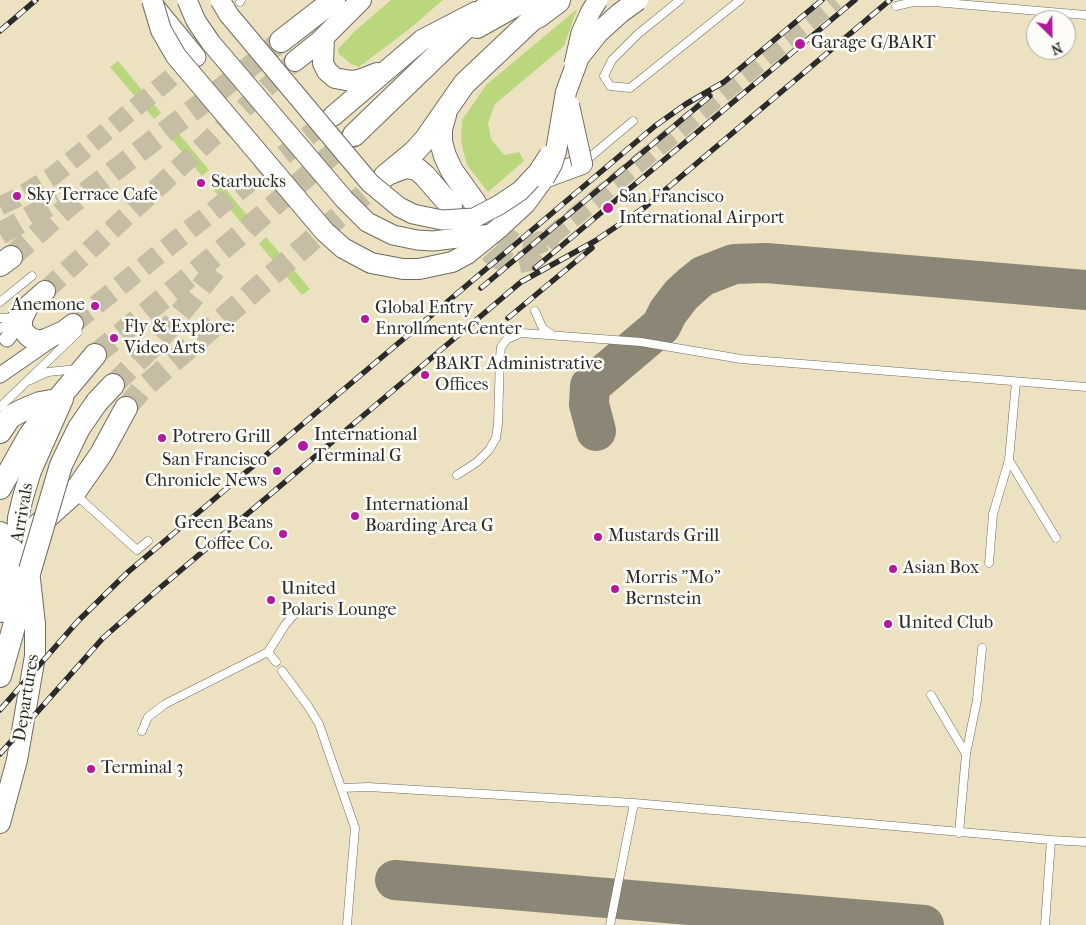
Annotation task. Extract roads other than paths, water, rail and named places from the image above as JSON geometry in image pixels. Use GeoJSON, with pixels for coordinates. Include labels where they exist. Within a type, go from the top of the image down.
{"type":"FeatureCollection","features":[{"type":"Feature","properties":{"kind":"main road"},"geometry":{"type":"LineString","coordinates":[[151,0],[160,30],[176,56],[324,232],[356,257],[371,263],[403,269],[419,269],[452,262],[467,254],[525,204],[552,164],[560,134],[566,92],[579,57],[599,32],[638,0]]}},
{"type":"Feature","properties":{"kind":"main road"},"geometry":{"type":"LineString","coordinates":[[280,41],[334,0]]}},
{"type":"Feature","properties":{"kind":"main road"},"geometry":{"type":"LineString","coordinates":[[296,61],[362,0]]}},
{"type":"Feature","properties":{"kind":"main road"},"geometry":{"type":"LineString","coordinates":[[354,135],[491,2]]}},
{"type":"Feature","properties":{"kind":"main road"},"geometry":{"type":"LineString","coordinates":[[333,116],[422,40],[491,2]]}},
{"type":"Feature","properties":{"kind":"main road"},"geometry":{"type":"LineString","coordinates":[[448,44],[542,4]]}},
{"type":"Feature","properties":{"kind":"main road"},"geometry":{"type":"LineString","coordinates":[[451,206],[426,176],[417,169],[405,167],[385,176],[414,152],[425,140],[469,79],[542,4]]}},
{"type":"Feature","properties":{"kind":"main road"},"geometry":{"type":"LineString","coordinates":[[324,37],[323,62],[327,71],[335,78],[343,81],[358,80],[375,74],[399,60]]}},
{"type":"Feature","properties":{"kind":"main road"},"geometry":{"type":"LineString","coordinates":[[544,178],[582,164],[566,92]]}},
{"type":"Feature","properties":{"kind":"main road"},"geometry":{"type":"LineString","coordinates":[[452,101],[444,116],[441,142],[452,171],[475,203]]}},
{"type":"Feature","properties":{"kind":"main road"},"geometry":{"type":"LineString","coordinates":[[38,283],[15,313],[22,319],[22,329],[28,338],[38,340],[72,329]]}},
{"type":"Feature","properties":{"kind":"main road","name":"Arrivals"},"geometry":{"type":"LineString","coordinates":[[0,486],[30,435],[89,362]]}},
{"type":"Feature","properties":{"kind":"main road","name":"Departures"},"geometry":{"type":"LineString","coordinates":[[0,676],[61,465],[79,428],[97,402],[114,385]]}},
{"type":"Feature","properties":{"kind":"main road"},"geometry":{"type":"LineString","coordinates":[[0,432],[10,417],[21,410],[62,394]]}},
{"type":"Feature","properties":{"kind":"main road","name":"Arrivals"},"geometry":{"type":"LineString","coordinates":[[0,676],[8,539],[18,518],[31,471],[62,394]]}},
{"type":"Feature","properties":{"kind":"main road"},"geometry":{"type":"LineString","coordinates":[[0,611],[2,544],[74,493],[102,454],[126,408]]}},
{"type":"Feature","properties":{"kind":"main road","name":"Departures"},"geometry":{"type":"LineString","coordinates":[[0,823],[17,760],[35,656],[35,624],[30,588],[30,570]]}},
{"type":"Feature","properties":{"kind":"street"},"geometry":{"type":"LineString","coordinates":[[151,0],[196,57]]}},
{"type":"Feature","properties":{"kind":"street"},"geometry":{"type":"LineString","coordinates":[[187,0],[196,21],[211,43],[344,200],[367,222],[393,235],[417,240],[433,241],[492,234]]}},
{"type":"Feature","properties":{"kind":"street"},"geometry":{"type":"LineString","coordinates":[[220,0],[228,14],[370,183],[399,207],[413,214],[442,220],[474,218],[520,191],[538,172],[552,151],[562,127],[581,33],[598,0]]}},
{"type":"Feature","properties":{"kind":"street"},"geometry":{"type":"LineString","coordinates":[[3,334],[10,336],[15,313]]}},
{"type":"Feature","properties":{"kind":"street"},"geometry":{"type":"LineString","coordinates":[[0,375],[72,329]]}},
{"type":"Feature","properties":{"kind":"lane"},"geometry":{"type":"LineString","coordinates":[[680,0],[638,34],[612,60],[604,76],[610,86],[630,88],[740,0]]}},
{"type":"Feature","properties":{"kind":"lane"},"geometry":{"type":"LineString","coordinates":[[896,6],[913,2],[931,1],[1086,15]]}},
{"type":"Feature","properties":{"kind":"lane"},"geometry":{"type":"LineString","coordinates":[[582,164],[633,121]]}},
{"type":"Feature","properties":{"kind":"lane"},"geometry":{"type":"LineString","coordinates":[[2,299],[38,283]]}},
{"type":"Feature","properties":{"kind":"lane"},"geometry":{"type":"LineString","coordinates":[[535,311],[543,329],[552,335]]}},
{"type":"Feature","properties":{"kind":"lane"},"geometry":{"type":"LineString","coordinates":[[0,407],[72,329]]}},
{"type":"Feature","properties":{"kind":"lane"},"geometry":{"type":"LineString","coordinates":[[457,475],[478,462],[489,450],[496,438],[501,347],[507,339],[521,332],[641,342],[741,359],[1086,387]]}},
{"type":"Feature","properties":{"kind":"lane"},"geometry":{"type":"LineString","coordinates":[[24,383],[48,372],[89,362]]}},
{"type":"Feature","properties":{"kind":"lane"},"geometry":{"type":"LineString","coordinates":[[989,563],[993,514],[1009,460],[1016,382]]}},
{"type":"Feature","properties":{"kind":"lane"},"geometry":{"type":"LineString","coordinates":[[1009,460],[1056,538]]}},
{"type":"Feature","properties":{"kind":"lane"},"geometry":{"type":"LineString","coordinates":[[74,493],[136,550],[148,540]]}},
{"type":"Feature","properties":{"kind":"lane"},"geometry":{"type":"LineString","coordinates":[[142,731],[148,717],[165,704],[268,652],[298,610]]}},
{"type":"Feature","properties":{"kind":"lane"},"geometry":{"type":"LineString","coordinates":[[959,833],[966,754],[977,700],[982,648]]}},
{"type":"Feature","properties":{"kind":"lane"},"geometry":{"type":"LineString","coordinates":[[268,652],[276,662]]}},
{"type":"Feature","properties":{"kind":"lane"},"geometry":{"type":"LineString","coordinates":[[282,671],[319,724],[355,828],[347,925]]}},
{"type":"Feature","properties":{"kind":"lane"},"geometry":{"type":"LineString","coordinates":[[931,695],[966,754]]}},
{"type":"Feature","properties":{"kind":"lane"},"geometry":{"type":"LineString","coordinates":[[342,788],[634,803],[959,833],[1086,842]]}},
{"type":"Feature","properties":{"kind":"lane"},"geometry":{"type":"LineString","coordinates":[[610,925],[634,803]]}},
{"type":"Feature","properties":{"kind":"lane"},"geometry":{"type":"LineString","coordinates":[[1045,925],[1051,840]]}},
{"type":"Feature","properties":{"kind":"tunnel"},"geometry":{"type":"LineString","coordinates":[[550,237],[835,0]]}},
{"type":"Feature","properties":{"kind":"tunnel"},"geometry":{"type":"LineString","coordinates":[[11,257],[71,204],[281,41]]}},
{"type":"Feature","properties":{"kind":"tunnel"},"geometry":{"type":"LineString","coordinates":[[0,206],[53,176],[196,57]]}},
{"type":"Feature","properties":{"kind":"tunnel"},"geometry":{"type":"LineString","coordinates":[[45,291],[292,64]]}},
{"type":"Feature","properties":{"kind":"tunnel"},"geometry":{"type":"LineString","coordinates":[[73,324],[333,116]]}},
{"type":"Feature","properties":{"kind":"tunnel"},"geometry":{"type":"LineString","coordinates":[[95,355],[247,229],[354,135]]}},
{"type":"Feature","properties":{"kind":"tunnel"},"geometry":{"type":"LineString","coordinates":[[126,408],[142,389],[385,176]]}},
{"type":"Feature","properties":{"kind":"tunnel"},"geometry":{"type":"LineString","coordinates":[[0,234],[59,200]]}},
{"type":"Feature","properties":{"kind":"tunnel"},"geometry":{"type":"LineString","coordinates":[[475,203],[497,230],[515,245],[528,246],[550,237]]}},
{"type":"Feature","properties":{"kind":"tunnel"},"geometry":{"type":"LineString","coordinates":[[468,227],[493,255],[510,264],[530,260],[540,251],[550,237]]}},
{"type":"Feature","properties":{"kind":"tunnel"},"geometry":{"type":"LineString","coordinates":[[113,385],[159,340],[219,265]]}},
{"type":"Feature","properties":{"kind":"railway"},"geometry":{"type":"LineString","coordinates":[[0,31],[36,0]]}},
{"type":"Feature","properties":{"kind":"railway"},"geometry":{"type":"LineString","coordinates":[[0,710],[78,621],[128,572],[655,126],[686,104],[724,82],[822,0]]}},
{"type":"Feature","properties":{"kind":"railway"},"geometry":{"type":"LineString","coordinates":[[535,268],[855,0]]}},
{"type":"Feature","properties":{"kind":"railway"},"geometry":{"type":"LineString","coordinates":[[0,754],[103,638],[521,282],[595,241],[645,207],[890,0]]}},
{"type":"Feature","properties":{"kind":"railway"},"geometry":{"type":"LineString","coordinates":[[481,288],[710,96]]}},
{"type":"Feature","properties":{"kind":"railway"},"geometry":{"type":"LineString","coordinates":[[508,318],[592,248]]}},
{"type":"Feature","properties":{"kind":"place","name":"Garage G/BART"},"geometry":{"type":"Point","coordinates":[800,44]}},
{"type":"Feature","properties":{"kind":"place","name":"Starbucks"},"geometry":{"type":"Point","coordinates":[201,183]}},
{"type":"Feature","properties":{"kind":"place","name":"Sky Terrace Cafe"},"geometry":{"type":"Point","coordinates":[17,196]}},
{"type":"Feature","properties":{"kind":"place","name":"San Francisco International Airport"},"geometry":{"type":"Point","coordinates":[608,208]}},
{"type":"Feature","properties":{"kind":"place","name":"Anemone"},"geometry":{"type":"Point","coordinates":[95,306]}},
{"type":"Feature","properties":{"kind":"place","name":"Global Entry Enrollment Center"},"geometry":{"type":"Point","coordinates":[365,319]}},
{"type":"Feature","properties":{"kind":"place","name":"Fly & Explore: Video Arts"},"geometry":{"type":"Point","coordinates":[114,338]}},
{"type":"Feature","properties":{"kind":"place","name":"BART Administrative Offices"},"geometry":{"type":"Point","coordinates":[425,375]}},
{"type":"Feature","properties":{"kind":"place","name":"Potrero Grill"},"geometry":{"type":"Point","coordinates":[162,438]}},
{"type":"Feature","properties":{"kind":"place","name":"International Terminal G"},"geometry":{"type":"Point","coordinates":[303,446]}},
{"type":"Feature","properties":{"kind":"place","name":"San Francisco Chronicle News"},"geometry":{"type":"Point","coordinates":[277,471]}},
{"type":"Feature","properties":{"kind":"place","name":"International Boarding Area G"},"geometry":{"type":"Point","coordinates":[355,516]}},
{"type":"Feature","properties":{"kind":"place","name":"Green Beans Coffee Co."},"geometry":{"type":"Point","coordinates":[283,534]}},
{"type":"Feature","properties":{"kind":"place","name":"Mustards Grill"},"geometry":{"type":"Point","coordinates":[598,537]}},
{"type":"Feature","properties":{"kind":"place","name":"Asian Box"},"geometry":{"type":"Point","coordinates":[893,569]}},
{"type":"Feature","properties":{"kind":"place","name":"Morris \"Mo\" Bernstein"},"geometry":{"type":"Point","coordinates":[615,589]}},
{"type":"Feature","properties":{"kind":"place","name":"United Polaris Lounge"},"geometry":{"type":"Point","coordinates":[271,600]}},
{"type":"Feature","properties":{"kind":"place","name":"United Club"},"geometry":{"type":"Point","coordinates":[888,624]}},
{"type":"Feature","properties":{"kind":"place","name":"Terminal 3"},"geometry":{"type":"Point","coordinates":[91,769]}}]}
